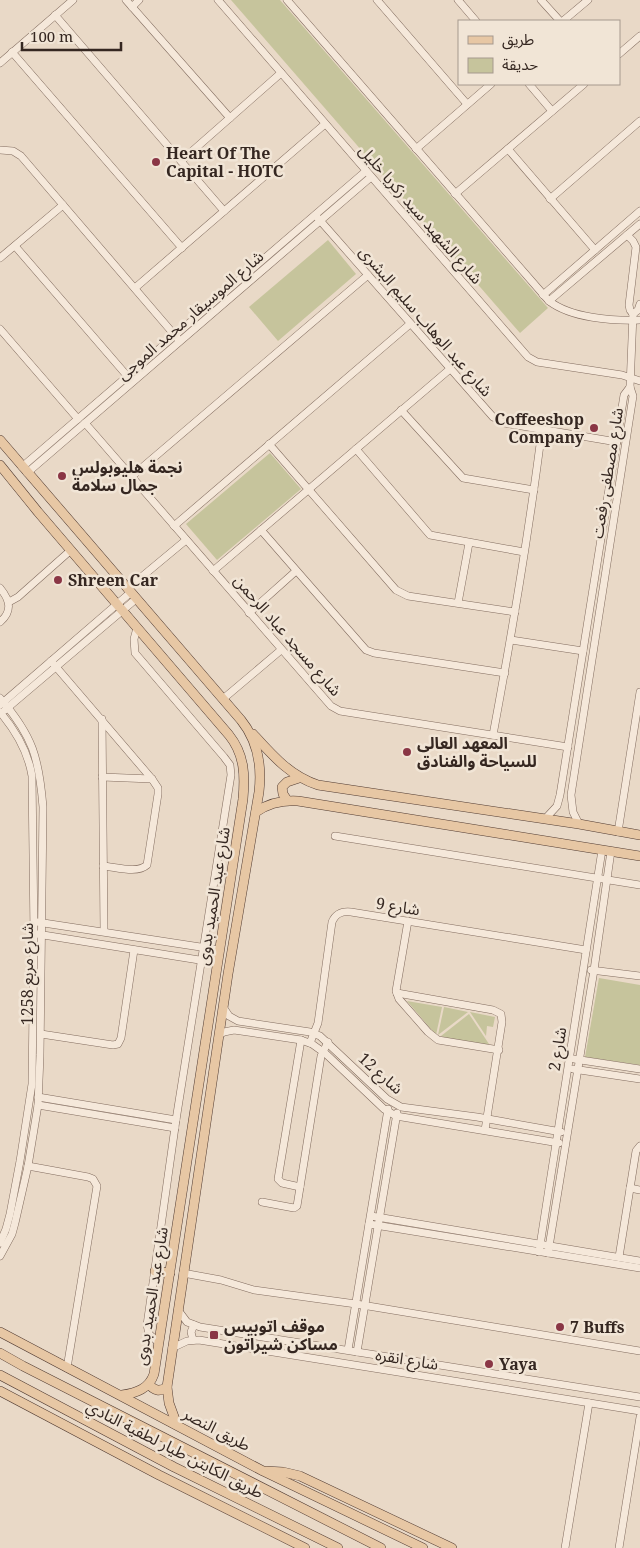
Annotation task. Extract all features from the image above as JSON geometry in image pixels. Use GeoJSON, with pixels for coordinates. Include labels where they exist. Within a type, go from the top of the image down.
{"type":"FeatureCollection","features":[{"type":"Feature","properties":{"kind":"main road","name":"شارع عبد الحميد بدوى"},"geometry":{"type":"LineString","coordinates":[[0,440],[247,728],[281,763],[299,778],[329,787],[579,824],[640,835]]}},
{"type":"Feature","properties":{"kind":"main road","name":"شارع عبد الحميد بدوى"},"geometry":{"type":"LineString","coordinates":[[0,465],[229,735],[237,747],[244,770],[243,799],[154,1374],[149,1384],[138,1392],[122,1395]]}},
{"type":"Feature","properties":{"kind":"main road","name":"شارع عبد الحميد بدوى"},"geometry":{"type":"LineString","coordinates":[[178,1425],[169,1403],[166,1387],[223,1007],[260,782],[259,763],[255,745],[247,728]]}},
{"type":"Feature","properties":{"kind":"main road"},"geometry":{"type":"LineString","coordinates":[[287,800],[282,794],[282,787],[287,782],[299,778]]}},
{"type":"Feature","properties":{"kind":"main road"},"geometry":{"type":"LineString","coordinates":[[256,812],[273,803],[287,800],[640,856]]}},
{"type":"Feature","properties":{"kind":"main road"},"geometry":{"type":"LineString","coordinates":[[155,1271],[170,1273]]}},
{"type":"Feature","properties":{"kind":"main road","name":"طريق النصر"},"geometry":{"type":"LineString","coordinates":[[0,1332],[263,1471],[423,1548]]}},
{"type":"Feature","properties":{"kind":"main road","name":"طريق النصر"},"geometry":{"type":"LineString","coordinates":[[0,1353],[381,1548]]}},
{"type":"Feature","properties":{"kind":"main road","name":"طريق الكابتن طيار لطفية النادي"},"geometry":{"type":"LineString","coordinates":[[0,1374],[174,1467],[338,1548]]}},
{"type":"Feature","properties":{"kind":"main road"},"geometry":{"type":"LineString","coordinates":[[149,1384],[159,1390],[166,1387]]}},
{"type":"Feature","properties":{"kind":"main road","name":"طريق الكابتن طيار لطفية النادي"},"geometry":{"type":"LineString","coordinates":[[0,1391],[159,1475],[305,1548]]}},
{"type":"Feature","properties":{"kind":"main road"},"geometry":{"type":"LineString","coordinates":[[263,1471],[283,1472],[300,1476],[452,1548]]}},
{"type":"Feature","properties":{"kind":"street"},"geometry":{"type":"LineString","coordinates":[[0,63],[72,0]]}},
{"type":"Feature","properties":{"kind":"street"},"geometry":{"type":"LineString","coordinates":[[126,0],[230,118]]}},
{"type":"Feature","properties":{"kind":"street"},"geometry":{"type":"LineString","coordinates":[[132,7],[139,0]]}},
{"type":"Feature","properties":{"kind":"street","name":"شارع الشهيد سيد زكريا خليل"},"geometry":{"type":"LineString","coordinates":[[218,0],[528,357],[537,362],[640,381]]}},
{"type":"Feature","properties":{"kind":"street"},"geometry":{"type":"LineString","coordinates":[[286,0],[546,298],[560,308],[575,313],[636,318]]}},
{"type":"Feature","properties":{"kind":"street"},"geometry":{"type":"LineString","coordinates":[[377,0],[468,104]]}},
{"type":"Feature","properties":{"kind":"street"},"geometry":{"type":"LineString","coordinates":[[458,0],[475,20]]}},
{"type":"Feature","properties":{"kind":"street"},"geometry":{"type":"LineString","coordinates":[[541,0],[561,20]]}},
{"type":"Feature","properties":{"kind":"street"},"geometry":{"type":"LineString","coordinates":[[563,20],[588,0]]}},
{"type":"Feature","properties":{"kind":"street"},"geometry":{"type":"LineString","coordinates":[[55,15],[224,211]]}},
{"type":"Feature","properties":{"kind":"street"},"geometry":{"type":"LineString","coordinates":[[620,53],[640,36]]}},
{"type":"Feature","properties":{"kind":"street"},"geometry":{"type":"LineString","coordinates":[[12,52],[182,248]]}},
{"type":"Feature","properties":{"kind":"street"},"geometry":{"type":"LineString","coordinates":[[181,161],[281,73]]}},
{"type":"Feature","properties":{"kind":"street"},"geometry":{"type":"LineString","coordinates":[[416,149],[490,85]]}},
{"type":"Feature","properties":{"kind":"street"},"geometry":{"type":"LineString","coordinates":[[530,85],[552,111]]}},
{"type":"Feature","properties":{"kind":"street"},"geometry":{"type":"LineString","coordinates":[[456,194],[583,85]]}},
{"type":"Feature","properties":{"kind":"street"},"geometry":{"type":"LineString","coordinates":[[550,199],[640,121]]}},
{"type":"Feature","properties":{"kind":"street"},"geometry":{"type":"LineString","coordinates":[[135,288],[325,124]]}},
{"type":"Feature","properties":{"kind":"street"},"geometry":{"type":"LineString","coordinates":[[508,149],[595,250]]}},
{"type":"Feature","properties":{"kind":"street"},"geometry":{"type":"LineString","coordinates":[[0,150],[13,151],[21,156],[178,338]]}},
{"type":"Feature","properties":{"kind":"street","name":"شارع الموسيقار محمد الموجى"},"geometry":{"type":"LineString","coordinates":[[24,470],[369,174]]}},
{"type":"Feature","properties":{"kind":"street"},"geometry":{"type":"LineString","coordinates":[[0,258],[63,205]]}},
{"type":"Feature","properties":{"kind":"street"},"geometry":{"type":"LineString","coordinates":[[546,298],[595,250],[640,210]]}},
{"type":"Feature","properties":{"kind":"street","name":"شارع عبد الوهاب سليم البشرى"},"geometry":{"type":"LineString","coordinates":[[318,218],[495,419],[504,423],[617,442]]}},
{"type":"Feature","properties":{"kind":"street"},"geometry":{"type":"LineString","coordinates":[[546,298],[640,224]]}},
{"type":"Feature","properties":{"kind":"street"},"geometry":{"type":"LineString","coordinates":[[627,235],[638,243],[628,304],[636,318]]}},
{"type":"Feature","properties":{"kind":"street"},"geometry":{"type":"LineString","coordinates":[[15,246],[130,379]]}},
{"type":"Feature","properties":{"kind":"street"},"geometry":{"type":"LineString","coordinates":[[131,477],[368,275]]}},
{"type":"Feature","properties":{"kind":"street"},"geometry":{"type":"LineString","coordinates":[[630,387],[636,318],[640,304]]}},
{"type":"Feature","properties":{"kind":"street"},"geometry":{"type":"LineString","coordinates":[[174,526],[410,324]]}},
{"type":"Feature","properties":{"kind":"street","name":"شارع مسجد عباد الرحمن"},"geometry":{"type":"LineString","coordinates":[[0,329],[328,704],[337,710],[568,747]]}},
{"type":"Feature","properties":{"kind":"street"},"geometry":{"type":"LineString","coordinates":[[213,571],[450,369]]}},
{"type":"Feature","properties":{"kind":"street","name":"شارع مصطفى رفعت"},"geometry":{"type":"LineString","coordinates":[[545,819],[554,811],[559,800],[624,395],[630,387]]}},
{"type":"Feature","properties":{"kind":"street","name":"شارع مصطفى رفعت"},"geometry":{"type":"LineString","coordinates":[[579,824],[572,812],[571,801],[633,396],[630,387]]}},
{"type":"Feature","properties":{"kind":"street"},"geometry":{"type":"LineString","coordinates":[[401,410],[464,478],[534,490]]}},
{"type":"Feature","properties":{"kind":"street"},"geometry":{"type":"LineString","coordinates":[[493,735],[515,612],[542,429]]}},
{"type":"Feature","properties":{"kind":"street"},"geometry":{"type":"LineString","coordinates":[[269,444],[392,588],[408,596],[515,612]]}},
{"type":"Feature","properties":{"kind":"street"},"geometry":{"type":"LineString","coordinates":[[356,449],[427,533],[433,536],[524,552]]}},
{"type":"Feature","properties":{"kind":"street"},"geometry":{"type":"LineString","coordinates":[[261,530],[360,644],[370,652],[504,673]]}},
{"type":"Feature","properties":{"kind":"street"},"geometry":{"type":"LineString","coordinates":[[1,713],[3,703],[54,664],[120,607],[186,540]]}},
{"type":"Feature","properties":{"kind":"street"},"geometry":{"type":"LineString","coordinates":[[458,603],[469,542]]}},
{"type":"Feature","properties":{"kind":"street"},"geometry":{"type":"LineString","coordinates":[[9,602],[21,594],[71,550]]}},
{"type":"Feature","properties":{"kind":"street"},"geometry":{"type":"LineString","coordinates":[[249,612],[296,571]]}},
{"type":"Feature","properties":{"kind":"street"},"geometry":{"type":"LineString","coordinates":[[0,588],[9,602],[7,615],[0,622]]}},
{"type":"Feature","properties":{"kind":"street"},"geometry":{"type":"LineString","coordinates":[[138,628],[134,639],[135,653],[224,757],[231,770],[176,1120],[147,1325],[150,1334],[159,1343]]}},
{"type":"Feature","properties":{"kind":"street"},"geometry":{"type":"LineString","coordinates":[[510,640],[583,651]]}},
{"type":"Feature","properties":{"kind":"street"},"geometry":{"type":"LineString","coordinates":[[223,699],[281,650]]}},
{"type":"Feature","properties":{"kind":"street"},"geometry":{"type":"LineString","coordinates":[[54,664],[156,784],[158,794],[147,865],[142,869],[103,866]]}},
{"type":"Feature","properties":{"kind":"street"},"geometry":{"type":"LineString","coordinates":[[618,832],[640,692]]}},
{"type":"Feature","properties":{"kind":"street","name":"شارع مربع 1258"},"geometry":{"type":"LineString","coordinates":[[3,703],[27,734],[34,749],[41,783],[43,807],[38,922]]}},
{"type":"Feature","properties":{"kind":"street","name":"شارع مربع 1258"},"geometry":{"type":"LineString","coordinates":[[0,1256],[12,1234],[15,1224],[28,1166],[38,1101],[38,922],[32,776],[28,759],[18,736],[1,713]]}},
{"type":"Feature","properties":{"kind":"street"},"geometry":{"type":"LineString","coordinates":[[102,719],[104,931]]}},
{"type":"Feature","properties":{"kind":"street"},"geometry":{"type":"LineString","coordinates":[[102,777],[152,778]]}},
{"type":"Feature","properties":{"kind":"street"},"geometry":{"type":"LineString","coordinates":[[559,800],[566,804],[571,801]]}},
{"type":"Feature","properties":{"kind":"street"},"geometry":{"type":"LineString","coordinates":[[34,808],[43,807]]}},
{"type":"Feature","properties":{"kind":"street"},"geometry":{"type":"LineString","coordinates":[[335,836],[640,885]]}},
{"type":"Feature","properties":{"kind":"street","name":"شارع 2"},"geometry":{"type":"LineString","coordinates":[[540,1248],[598,878],[607,850]]}},
{"type":"Feature","properties":{"kind":"street","name":"شارع 2"},"geometry":{"type":"LineString","coordinates":[[548,1249],[576,1069],[594,970],[607,879],[607,850]]}},
{"type":"Feature","properties":{"kind":"street","name":"شارع 9"},"geometry":{"type":"LineString","coordinates":[[310,1043],[318,1023],[332,925],[336,916],[340,913],[348,912],[408,921],[586,950]]}},
{"type":"Feature","properties":{"kind":"street"},"geometry":{"type":"LineString","coordinates":[[408,921],[397,993],[399,999],[428,1032],[438,1040],[499,1050]]}},
{"type":"Feature","properties":{"kind":"street"},"geometry":{"type":"LineString","coordinates":[[38,922],[220,950]]}},
{"type":"Feature","properties":{"kind":"street"},"geometry":{"type":"LineString","coordinates":[[38,934],[218,963]]}},
{"type":"Feature","properties":{"kind":"street","name":"شارع مربع 1258"},"geometry":{"type":"LineString","coordinates":[[0,1242],[6,1229],[20,1161],[41,1034],[38,934]]}},
{"type":"Feature","properties":{"kind":"street"},"geometry":{"type":"LineString","coordinates":[[41,1034],[114,1045],[118,1044],[121,1038],[134,950]]}},
{"type":"Feature","properties":{"kind":"street"},"geometry":{"type":"LineString","coordinates":[[584,968],[640,976]]}},
{"type":"Feature","properties":{"kind":"street"},"geometry":{"type":"LineString","coordinates":[[397,993],[498,1012],[502,1016],[499,1050],[485,1130]]}},
{"type":"Feature","properties":{"kind":"street","name":"شارع 12"},"geometry":{"type":"LineString","coordinates":[[223,1007],[229,1016],[238,1021],[315,1034],[328,1042],[390,1101],[398,1106],[566,1133]]}},
{"type":"Feature","properties":{"kind":"street","name":"شارع 12"},"geometry":{"type":"LineString","coordinates":[[219,1035],[234,1030],[310,1043],[323,1051],[388,1112],[396,1116],[565,1144]]}},
{"type":"Feature","properties":{"kind":"street"},"geometry":{"type":"LineString","coordinates":[[300,1187],[280,1182],[278,1179],[301,1040]]}},
{"type":"Feature","properties":{"kind":"street"},"geometry":{"type":"LineString","coordinates":[[262,1202],[295,1208],[297,1205],[323,1051],[328,1042]]}},
{"type":"Feature","properties":{"kind":"street"},"geometry":{"type":"LineString","coordinates":[[569,1058],[640,1069]]}},
{"type":"Feature","properties":{"kind":"street"},"geometry":{"type":"LineString","coordinates":[[320,1068],[336,1064]]}},
{"type":"Feature","properties":{"kind":"street"},"geometry":{"type":"LineString","coordinates":[[568,1068],[640,1079]]}},
{"type":"Feature","properties":{"kind":"street"},"geometry":{"type":"LineString","coordinates":[[38,1101],[176,1120]]}},
{"type":"Feature","properties":{"kind":"street"},"geometry":{"type":"LineString","coordinates":[[38,1101],[175,1128]]}},
{"type":"Feature","properties":{"kind":"street"},"geometry":{"type":"LineString","coordinates":[[348,1350],[390,1101]]}},
{"type":"Feature","properties":{"kind":"street"},"geometry":{"type":"LineString","coordinates":[[357,1352],[398,1106]]}},
{"type":"Feature","properties":{"kind":"street"},"geometry":{"type":"LineString","coordinates":[[619,1257],[636,1154],[640,1146]]}},
{"type":"Feature","properties":{"kind":"street"},"geometry":{"type":"LineString","coordinates":[[28,1166],[88,1177],[93,1179],[97,1186],[68,1368]]}},
{"type":"Feature","properties":{"kind":"street"},"geometry":{"type":"LineString","coordinates":[[630,1188],[640,1190]]}},
{"type":"Feature","properties":{"kind":"street"},"geometry":{"type":"LineString","coordinates":[[370,1216],[540,1248]]}},
{"type":"Feature","properties":{"kind":"street"},"geometry":{"type":"LineString","coordinates":[[369,1224],[640,1260]]}},
{"type":"Feature","properties":{"kind":"street"},"geometry":{"type":"LineString","coordinates":[[548,1249],[640,1268]]}},
{"type":"Feature","properties":{"kind":"street"},"geometry":{"type":"LineString","coordinates":[[184,1273],[221,1280],[254,1290],[356,1304],[640,1351]]}},
{"type":"Feature","properties":{"kind":"street"},"geometry":{"type":"LineString","coordinates":[[178,1309],[184,1319],[194,1325],[191,1332],[193,1340]]}},
{"type":"Feature","properties":{"kind":"street","name":"شارع انقره"},"geometry":{"type":"LineString","coordinates":[[194,1325],[640,1397]]}},
{"type":"Feature","properties":{"kind":"street","name":"شارع انقره"},"geometry":{"type":"LineString","coordinates":[[172,1348],[182,1342],[193,1340],[640,1411]]}},
{"type":"Feature","properties":{"kind":"street"},"geometry":{"type":"LineString","coordinates":[[565,1548],[589,1402]]}},
{"type":"Feature","properties":{"kind":"street"},"geometry":{"type":"LineString","coordinates":[[619,1548],[640,1417]]}},
{"type":"Feature","properties":{"kind":"green space"},"geometry":{"type":"Polygon","coordinates":[[[231,0],[280,0],[548,308],[520,333],[231,0]]]}},
{"type":"Feature","properties":{"kind":"green space"},"geometry":{"type":"Polygon","coordinates":[[[328,240],[356,274],[278,341],[249,307],[328,240]]]}},
{"type":"Feature","properties":{"kind":"green space"},"geometry":{"type":"Polygon","coordinates":[[[270,453],[301,489],[217,560],[186,524],[270,453]]]}},
{"type":"Feature","properties":{"kind":"green space"},"geometry":{"type":"Polygon","coordinates":[[[599,978],[640,985],[640,1065],[585,1057],[599,978]]]}},
{"type":"Feature","properties":{"kind":"green space"},"geometry":{"type":"Polygon","coordinates":[[[407,1001],[442,1007],[436,1035],[407,1001]]]}},
{"type":"Feature","properties":{"kind":"green space"},"geometry":{"type":"Polygon","coordinates":[[[444,1007],[468,1012],[438,1035],[444,1007]]]}},
{"type":"Feature","properties":{"kind":"green space"},"geometry":{"type":"Polygon","coordinates":[[[470,1012],[495,1017],[493,1027],[487,1026],[486,1036],[470,1012]]]}},
{"type":"Feature","properties":{"kind":"green space"},"geometry":{"type":"Polygon","coordinates":[[[469,1014],[489,1044],[489,1045],[441,1036],[469,1014]]]}},
{"type":"Feature","properties":{"kind":"place","name":"Heart Of The Capital - HOTC"},"geometry":{"type":"Point","coordinates":[156,162]}},
{"type":"Feature","properties":{"kind":"place","name":"Coffeeshop Company"},"geometry":{"type":"Point","coordinates":[594,428]}},
{"type":"Feature","properties":{"kind":"place","name":"نجمة هليوبولس جمال سلامة"},"geometry":{"type":"Point","coordinates":[62,476]}},
{"type":"Feature","properties":{"kind":"place","name":"Shreen Car"},"geometry":{"type":"Point","coordinates":[58,580]}},
{"type":"Feature","properties":{"kind":"place","name":"المعهد العالى للسياحة والفنادق"},"geometry":{"type":"Point","coordinates":[407,752]}},
{"type":"Feature","properties":{"kind":"place","name":"7 Buffs"},"geometry":{"type":"Point","coordinates":[560,1327]}},
{"type":"Feature","properties":{"kind":"place","name":"موقف اتوبيس مساكن شيراتون"},"geometry":{"type":"Point","coordinates":[214,1335]}},
{"type":"Feature","properties":{"kind":"place","name":"Yaya"},"geometry":{"type":"Point","coordinates":[489,1364]}}]}
